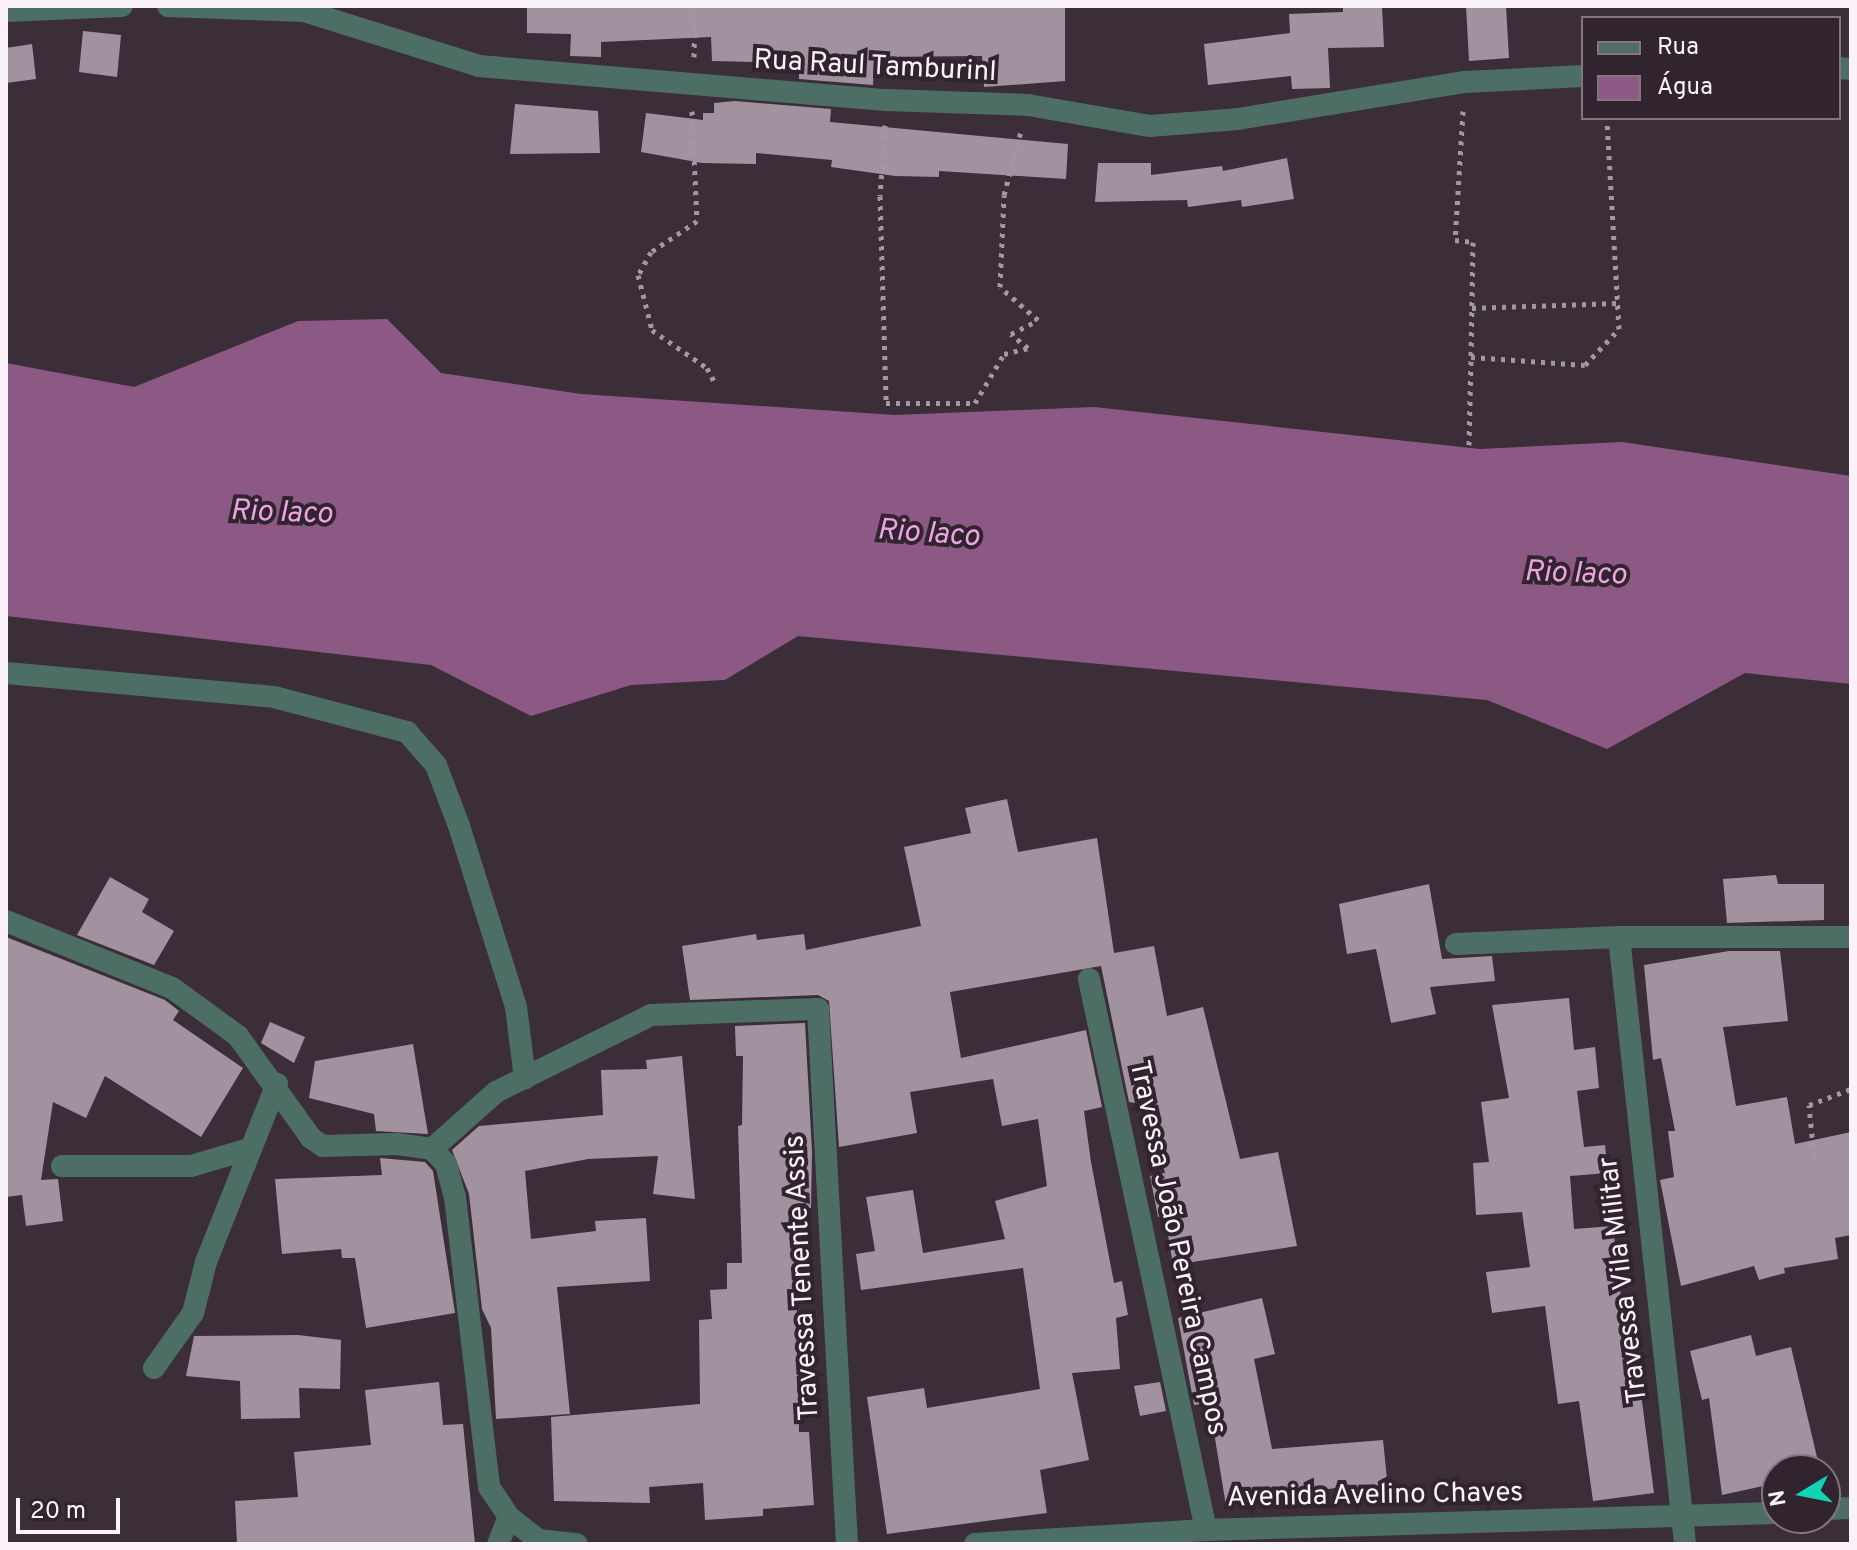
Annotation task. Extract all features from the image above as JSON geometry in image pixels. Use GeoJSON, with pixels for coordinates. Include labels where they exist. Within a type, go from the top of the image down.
{"type":"FeatureCollection","features":[{"type":"Feature","properties":{"kind":"street"},"geometry":{"type":"LineString","coordinates":[[6,11],[122,6]]}},
{"type":"Feature","properties":{"kind":"street","name":"Rua Raul Tamburinl"},"geometry":{"type":"LineString","coordinates":[[168,6],[304,11],[479,66],[886,100],[1028,105],[1150,126],[1238,119],[1465,82],[1581,76]]}},
{"type":"Feature","properties":{"kind":"street"},"geometry":{"type":"LineString","coordinates":[[6,673],[274,697],[407,732],[436,765],[459,826],[516,1007],[525,1078],[496,1092],[432,1149]]}},
{"type":"Feature","properties":{"kind":"street"},"geometry":{"type":"LineString","coordinates":[[6,921],[172,988],[238,1036],[277,1084],[311,1138],[323,1146],[397,1144],[432,1149],[446,1164],[455,1197],[489,1487],[509,1517],[538,1540],[577,1544]]}},
{"type":"Feature","properties":{"kind":"street"},"geometry":{"type":"LineString","coordinates":[[1456,944],[1619,937],[1851,937]]}},
{"type":"Feature","properties":{"kind":"street","name":"Travessa Vila Militar"},"geometry":{"type":"LineString","coordinates":[[1619,937],[1622,1008],[1685,1544]]}},
{"type":"Feature","properties":{"kind":"street","name":"Travessa João Pereira Campos"},"geometry":{"type":"LineString","coordinates":[[1089,979],[1206,1530]]}},
{"type":"Feature","properties":{"kind":"street","name":"Travessa Tenente Assis"},"geometry":{"type":"LineString","coordinates":[[525,1078],[651,1015],[818,1009],[847,1544]]}},
{"type":"Feature","properties":{"kind":"street"},"geometry":{"type":"LineString","coordinates":[[154,1368],[193,1313],[206,1262],[277,1084]]}},
{"type":"Feature","properties":{"kind":"street"},"geometry":{"type":"LineString","coordinates":[[62,1166],[191,1166],[249,1149]]}},
{"type":"Feature","properties":{"kind":"street","name":"Avenida Avelino Chaves"},"geometry":{"type":"LineString","coordinates":[[975,1544],[1206,1530],[1682,1519],[1761,1514]]}},
{"type":"Feature","properties":{"kind":"street"},"geometry":{"type":"LineString","coordinates":[[498,1544],[509,1517]]}},
{"type":"Feature","properties":{"kind":"path"},"geometry":{"type":"LineString","coordinates":[[695,6],[692,86],[697,221],[651,252],[638,275],[652,330],[707,368],[715,383]]}},
{"type":"Feature","properties":{"kind":"path"},"geometry":{"type":"LineString","coordinates":[[1465,82],[1455,240],[1473,242],[1469,445]]}},
{"type":"Feature","properties":{"kind":"path"},"geometry":{"type":"LineString","coordinates":[[886,100],[880,196],[886,403],[975,403],[1004,354],[1028,348],[1011,334],[1038,320],[1000,287],[1004,195],[1028,105]]}},
{"type":"Feature","properties":{"kind":"path"},"geometry":{"type":"LineString","coordinates":[[1471,357],[1585,365],[1619,329],[1607,120]]}},
{"type":"Feature","properties":{"kind":"path"},"geometry":{"type":"LineString","coordinates":[[1472,308],[1617,303]]}},
{"type":"Feature","properties":{"kind":"path"},"geometry":{"type":"LineString","coordinates":[[1814,1157],[1809,1105],[1851,1089]]}},
{"type":"Feature","properties":{"kind":"water","name":"Rio Iaco"},"geometry":{"type":"Polygon","coordinates":[[[387,319],[441,373],[581,394],[895,415],[1094,407],[1480,449],[1622,442],[1851,476],[1851,684],[1745,673],[1607,749],[1487,700],[798,636],[725,680],[631,685],[531,716],[431,665],[6,616],[6,363],[134,387],[298,321],[387,319]]]}},
{"type":"Feature","properties":{"kind":"building"},"geometry":{"type":"Polygon","coordinates":[[[527,6],[1065,6],[1065,81],[984,87],[982,56],[874,57],[873,85],[799,79],[799,63],[712,61],[711,37],[601,42],[601,57],[570,56],[571,34],[527,33],[527,6]]]}},
{"type":"Feature","properties":{"kind":"building"},"geometry":{"type":"Polygon","coordinates":[[[1343,6],[1382,6],[1384,47],[1328,48],[1330,88],[1292,89],[1291,76],[1208,85],[1204,44],[1290,33],[1289,14],[1343,12],[1343,6]]]}},
{"type":"Feature","properties":{"kind":"building"},"geometry":{"type":"Polygon","coordinates":[[[1466,6],[1506,6],[1509,58],[1469,61],[1466,6]]]}},
{"type":"Feature","properties":{"kind":"building"},"geometry":{"type":"Polygon","coordinates":[[[83,31],[121,35],[117,77],[79,72],[83,31]]]}},
{"type":"Feature","properties":{"kind":"building"},"geometry":{"type":"Polygon","coordinates":[[[32,44],[36,79],[6,83],[6,48],[32,44]]]}},
{"type":"Feature","properties":{"kind":"building"},"geometry":{"type":"Polygon","coordinates":[[[735,101],[831,109],[830,122],[1068,144],[1066,179],[939,171],[939,177],[895,176],[831,167],[832,160],[756,153],[756,164],[702,163],[641,152],[646,113],[703,120],[703,113],[714,113],[714,103],[735,101]]]}},
{"type":"Feature","properties":{"kind":"building"},"geometry":{"type":"Polygon","coordinates":[[[515,104],[598,111],[600,153],[510,154],[515,104]]]}},
{"type":"Feature","properties":{"kind":"building"},"geometry":{"type":"Polygon","coordinates":[[[1287,158],[1294,199],[1242,207],[1241,200],[1188,207],[1187,200],[1095,202],[1098,163],[1151,163],[1151,175],[1222,166],[1223,171],[1287,158]]]}},
{"type":"Feature","properties":{"kind":"building"},"geometry":{"type":"Polygon","coordinates":[[[1007,799],[1018,852],[1097,838],[1114,953],[1154,946],[1167,1016],[1203,1007],[1240,1159],[1278,1152],[1297,1246],[1173,1265],[1165,1216],[1158,1217],[1150,1176],[1165,1173],[1148,1105],[1129,1102],[1101,966],[950,992],[961,1058],[1086,1030],[1102,1107],[1084,1111],[1091,1162],[1114,1283],[1122,1281],[1128,1315],[1116,1318],[1120,1369],[1072,1373],[1089,1460],[1040,1470],[1047,1513],[887,1534],[867,1397],[924,1388],[927,1408],[1040,1389],[1023,1268],[861,1290],[856,1254],[875,1251],[866,1197],[913,1190],[923,1253],[1005,1239],[995,1201],[1047,1186],[1038,1119],[1002,1126],[993,1079],[910,1092],[917,1133],[839,1147],[829,1001],[818,995],[690,1000],[682,946],[756,934],[757,940],[804,934],[806,950],[921,926],[904,847],[971,833],[965,808],[1007,799]]]}},
{"type":"Feature","properties":{"kind":"building"},"geometry":{"type":"Polygon","coordinates":[[[1776,875],[1778,884],[1824,884],[1824,920],[1727,923],[1723,879],[1776,875]]]}},
{"type":"Feature","properties":{"kind":"building"},"geometry":{"type":"Polygon","coordinates":[[[110,877],[149,899],[142,912],[174,931],[154,965],[77,935],[110,877]]]}},
{"type":"Feature","properties":{"kind":"building"},"geometry":{"type":"Polygon","coordinates":[[[1429,884],[1442,959],[1492,956],[1495,981],[1430,987],[1436,1014],[1391,1023],[1376,949],[1347,954],[1339,904],[1429,884]]]}},
{"type":"Feature","properties":{"kind":"building"},"geometry":{"type":"Polygon","coordinates":[[[6,937],[165,1000],[179,1011],[173,1020],[243,1068],[201,1137],[105,1076],[86,1118],[53,1102],[41,1180],[58,1179],[63,1221],[26,1226],[22,1195],[6,1197],[6,937]]]}},
{"type":"Feature","properties":{"kind":"building"},"geometry":{"type":"Polygon","coordinates":[[[1729,951],[1780,951],[1788,1021],[1723,1027],[1736,1106],[1787,1097],[1795,1144],[1851,1132],[1851,1235],[1835,1238],[1838,1259],[1784,1268],[1785,1273],[1759,1280],[1754,1266],[1681,1286],[1660,1180],[1674,1177],[1668,1131],[1675,1131],[1661,1058],[1653,1060],[1644,965],[1729,951]]]}},
{"type":"Feature","properties":{"kind":"building"},"geometry":{"type":"Polygon","coordinates":[[[1569,998],[1574,1050],[1595,1047],[1599,1088],[1577,1091],[1584,1147],[1605,1145],[1608,1173],[1570,1176],[1574,1229],[1613,1226],[1624,1326],[1632,1325],[1654,1493],[1593,1501],[1579,1401],[1558,1404],[1545,1306],[1492,1313],[1486,1272],[1530,1267],[1522,1212],[1476,1215],[1473,1163],[1489,1162],[1481,1102],[1509,1098],[1492,1005],[1569,998]]]}},
{"type":"Feature","properties":{"kind":"building"},"geometry":{"type":"Polygon","coordinates":[[[270,1022],[305,1037],[294,1063],[261,1043],[270,1022]]]}},
{"type":"Feature","properties":{"kind":"building"},"geometry":{"type":"Polygon","coordinates":[[[805,1023],[812,1152],[811,1208],[795,1209],[799,1432],[809,1432],[814,1505],[763,1509],[763,1516],[705,1520],[703,1483],[649,1487],[650,1503],[554,1501],[551,1417],[700,1404],[699,1320],[712,1319],[710,1290],[727,1289],[727,1263],[742,1263],[738,1126],[742,1125],[743,1056],[736,1056],[735,1026],[805,1023]]]}},
{"type":"Feature","properties":{"kind":"building"},"geometry":{"type":"Polygon","coordinates":[[[413,1044],[428,1134],[376,1131],[374,1114],[309,1098],[315,1061],[413,1044]]]}},
{"type":"Feature","properties":{"kind":"building"},"geometry":{"type":"Polygon","coordinates":[[[682,1056],[695,1199],[653,1194],[658,1156],[588,1159],[525,1171],[531,1239],[596,1231],[595,1221],[646,1218],[650,1281],[557,1287],[570,1414],[496,1419],[491,1328],[482,1309],[469,1194],[452,1150],[479,1126],[603,1115],[601,1070],[647,1069],[646,1060],[682,1056]]]}},
{"type":"Feature","properties":{"kind":"building"},"geometry":{"type":"Polygon","coordinates":[[[380,1158],[425,1162],[433,1171],[455,1313],[366,1328],[355,1258],[342,1258],[341,1249],[282,1254],[275,1179],[382,1175],[380,1158]]]}},
{"type":"Feature","properties":{"kind":"building"},"geometry":{"type":"Polygon","coordinates":[[[1262,1298],[1275,1354],[1254,1359],[1272,1449],[1383,1440],[1389,1499],[1348,1503],[1347,1486],[1226,1506],[1211,1414],[1205,1415],[1203,1404],[1194,1405],[1178,1318],[1262,1298]]]}},
{"type":"Feature","properties":{"kind":"building"},"geometry":{"type":"Polygon","coordinates":[[[298,1335],[341,1340],[340,1389],[299,1388],[300,1418],[241,1419],[240,1381],[186,1376],[194,1336],[298,1335]]]}},
{"type":"Feature","properties":{"kind":"building"},"geometry":{"type":"Polygon","coordinates":[[[1751,1335],[1756,1356],[1791,1347],[1816,1454],[1761,1454],[1761,1486],[1722,1495],[1709,1398],[1702,1400],[1690,1351],[1751,1335]]]}},
{"type":"Feature","properties":{"kind":"building"},"geometry":{"type":"Polygon","coordinates":[[[439,1382],[443,1425],[463,1424],[475,1544],[237,1544],[235,1501],[298,1497],[294,1452],[371,1445],[365,1390],[439,1382]]]}},
{"type":"Feature","properties":{"kind":"building"},"geometry":{"type":"Polygon","coordinates":[[[1160,1382],[1166,1411],[1140,1416],[1134,1386],[1160,1382]]]}}]}
